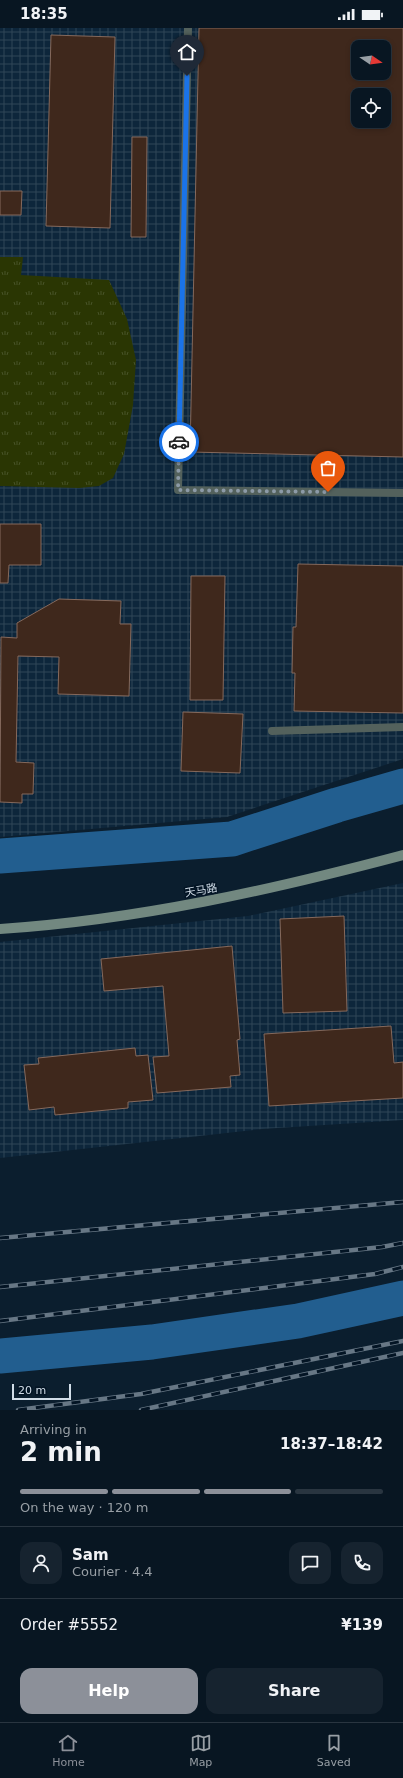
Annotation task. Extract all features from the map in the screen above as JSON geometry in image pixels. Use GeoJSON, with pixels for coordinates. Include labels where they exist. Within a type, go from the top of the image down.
{"type":"FeatureCollection","features":[{"type":"Feature","properties":{"kind":"street","name":"天马路"},"geometry":{"type":"LineString","coordinates":[[0,929],[37,927],[140,913],[233,896],[329,875],[403,855]]}},
{"type":"Feature","properties":{"kind":"lane"},"geometry":{"type":"LineString","coordinates":[[188,28],[178,490],[403,493]]}},
{"type":"Feature","properties":{"kind":"lane"},"geometry":{"type":"LineString","coordinates":[[272,731],[403,727]]}},
{"type":"Feature","properties":{"kind":"shaded area"},"geometry":{"type":"Polygon","coordinates":[[[0,28],[403,28],[403,759],[227,817],[0,837],[0,28]]]}},
{"type":"Feature","properties":{"kind":"shaded area"},"geometry":{"type":"Polygon","coordinates":[[[403,883],[403,1120],[262,1129],[0,1158],[0,942],[248,916],[403,883]]]}},
{"type":"Feature","properties":{"kind":"green space"},"geometry":{"type":"Polygon","coordinates":[[[0,257],[23,257],[21,275],[109,280],[127,319],[136,360],[133,405],[124,454],[113,478],[99,486],[79,488],[0,486],[0,257]]]}},
{"type":"Feature","properties":{"kind":"building"},"geometry":{"type":"Polygon","coordinates":[[[199,28],[403,28],[403,457],[190,452],[199,28]]]}},
{"type":"Feature","properties":{"kind":"building"},"geometry":{"type":"Polygon","coordinates":[[[51,35],[115,37],[110,228],[46,226],[51,35]]]}},
{"type":"Feature","properties":{"kind":"building"},"geometry":{"type":"Polygon","coordinates":[[[132,137],[147,137],[146,237],[131,237],[132,137]]]}},
{"type":"Feature","properties":{"kind":"building"},"geometry":{"type":"Polygon","coordinates":[[[0,191],[22,191],[21,215],[0,215],[0,191]]]}},
{"type":"Feature","properties":{"kind":"building"},"geometry":{"type":"Polygon","coordinates":[[[0,524],[41,524],[41,565],[9,565],[8,583],[0,583],[0,524]]]}},
{"type":"Feature","properties":{"kind":"building"},"geometry":{"type":"Polygon","coordinates":[[[298,564],[403,566],[403,713],[294,711],[295,673],[292,673],[293,627],[296,627],[298,564]]]}},
{"type":"Feature","properties":{"kind":"building"},"geometry":{"type":"Polygon","coordinates":[[[191,576],[225,576],[223,700],[190,700],[191,576]]]}},
{"type":"Feature","properties":{"kind":"building"},"geometry":{"type":"Polygon","coordinates":[[[59,599],[121,601],[120,624],[131,624],[129,696],[58,694],[59,657],[18,656],[16,762],[34,763],[33,794],[22,794],[22,803],[0,802],[1,637],[17,638],[17,623],[59,599]]]}},
{"type":"Feature","properties":{"kind":"building"},"geometry":{"type":"Polygon","coordinates":[[[183,712],[243,714],[240,773],[181,771],[183,712]]]}},
{"type":"Feature","properties":{"kind":"building"},"geometry":{"type":"Polygon","coordinates":[[[344,916],[347,1011],[283,1013],[280,919],[344,916]]]}},
{"type":"Feature","properties":{"kind":"building"},"geometry":{"type":"Polygon","coordinates":[[[232,946],[240,1039],[237,1040],[240,1075],[230,1076],[231,1087],[157,1093],[153,1057],[169,1056],[163,986],[104,991],[101,959],[232,946]]]}},
{"type":"Feature","properties":{"kind":"building"},"geometry":{"type":"Polygon","coordinates":[[[391,1026],[394,1063],[403,1062],[403,1098],[269,1106],[264,1034],[391,1026]]]}},
{"type":"Feature","properties":{"kind":"building"},"geometry":{"type":"Polygon","coordinates":[[[135,1048],[136,1056],[148,1055],[153,1100],[128,1102],[128,1108],[55,1115],[54,1107],[29,1110],[24,1065],[39,1064],[38,1058],[135,1048]]]}},
{"type":"Feature","properties":{"kind":"waterway"},"geometry":{"type":"LineString","coordinates":[[0,856],[232,839],[337,805],[403,786]]}},
{"type":"Feature","properties":{"kind":"waterway"},"geometry":{"type":"LineString","coordinates":[[0,1356],[152,1342],[298,1321],[403,1298]]}},
{"type":"Feature","properties":{"kind":"railway"},"geometry":{"type":"LineString","coordinates":[[0,1238],[403,1202]]}},
{"type":"Feature","properties":{"kind":"railway"},"geometry":{"type":"LineString","coordinates":[[0,1287],[382,1247],[403,1243]]}},
{"type":"Feature","properties":{"kind":"railway"},"geometry":{"type":"LineString","coordinates":[[0,1321],[375,1274],[403,1267]]}},
{"type":"Feature","properties":{"kind":"railway"},"geometry":{"type":"LineString","coordinates":[[18,1410],[141,1394],[403,1341]]}},
{"type":"Feature","properties":{"kind":"railway"},"geometry":{"type":"LineString","coordinates":[[141,1410],[403,1353]]}},
{"type":"Feature","properties":{"kind":"way so far"},"geometry":{"type":"LineString","coordinates":[[179,442],[178,490],[328,492]]}},
{"type":"Feature","properties":{"kind":"route"},"geometry":{"type":"LineString","coordinates":[[179,442],[187,76]]}}]}
